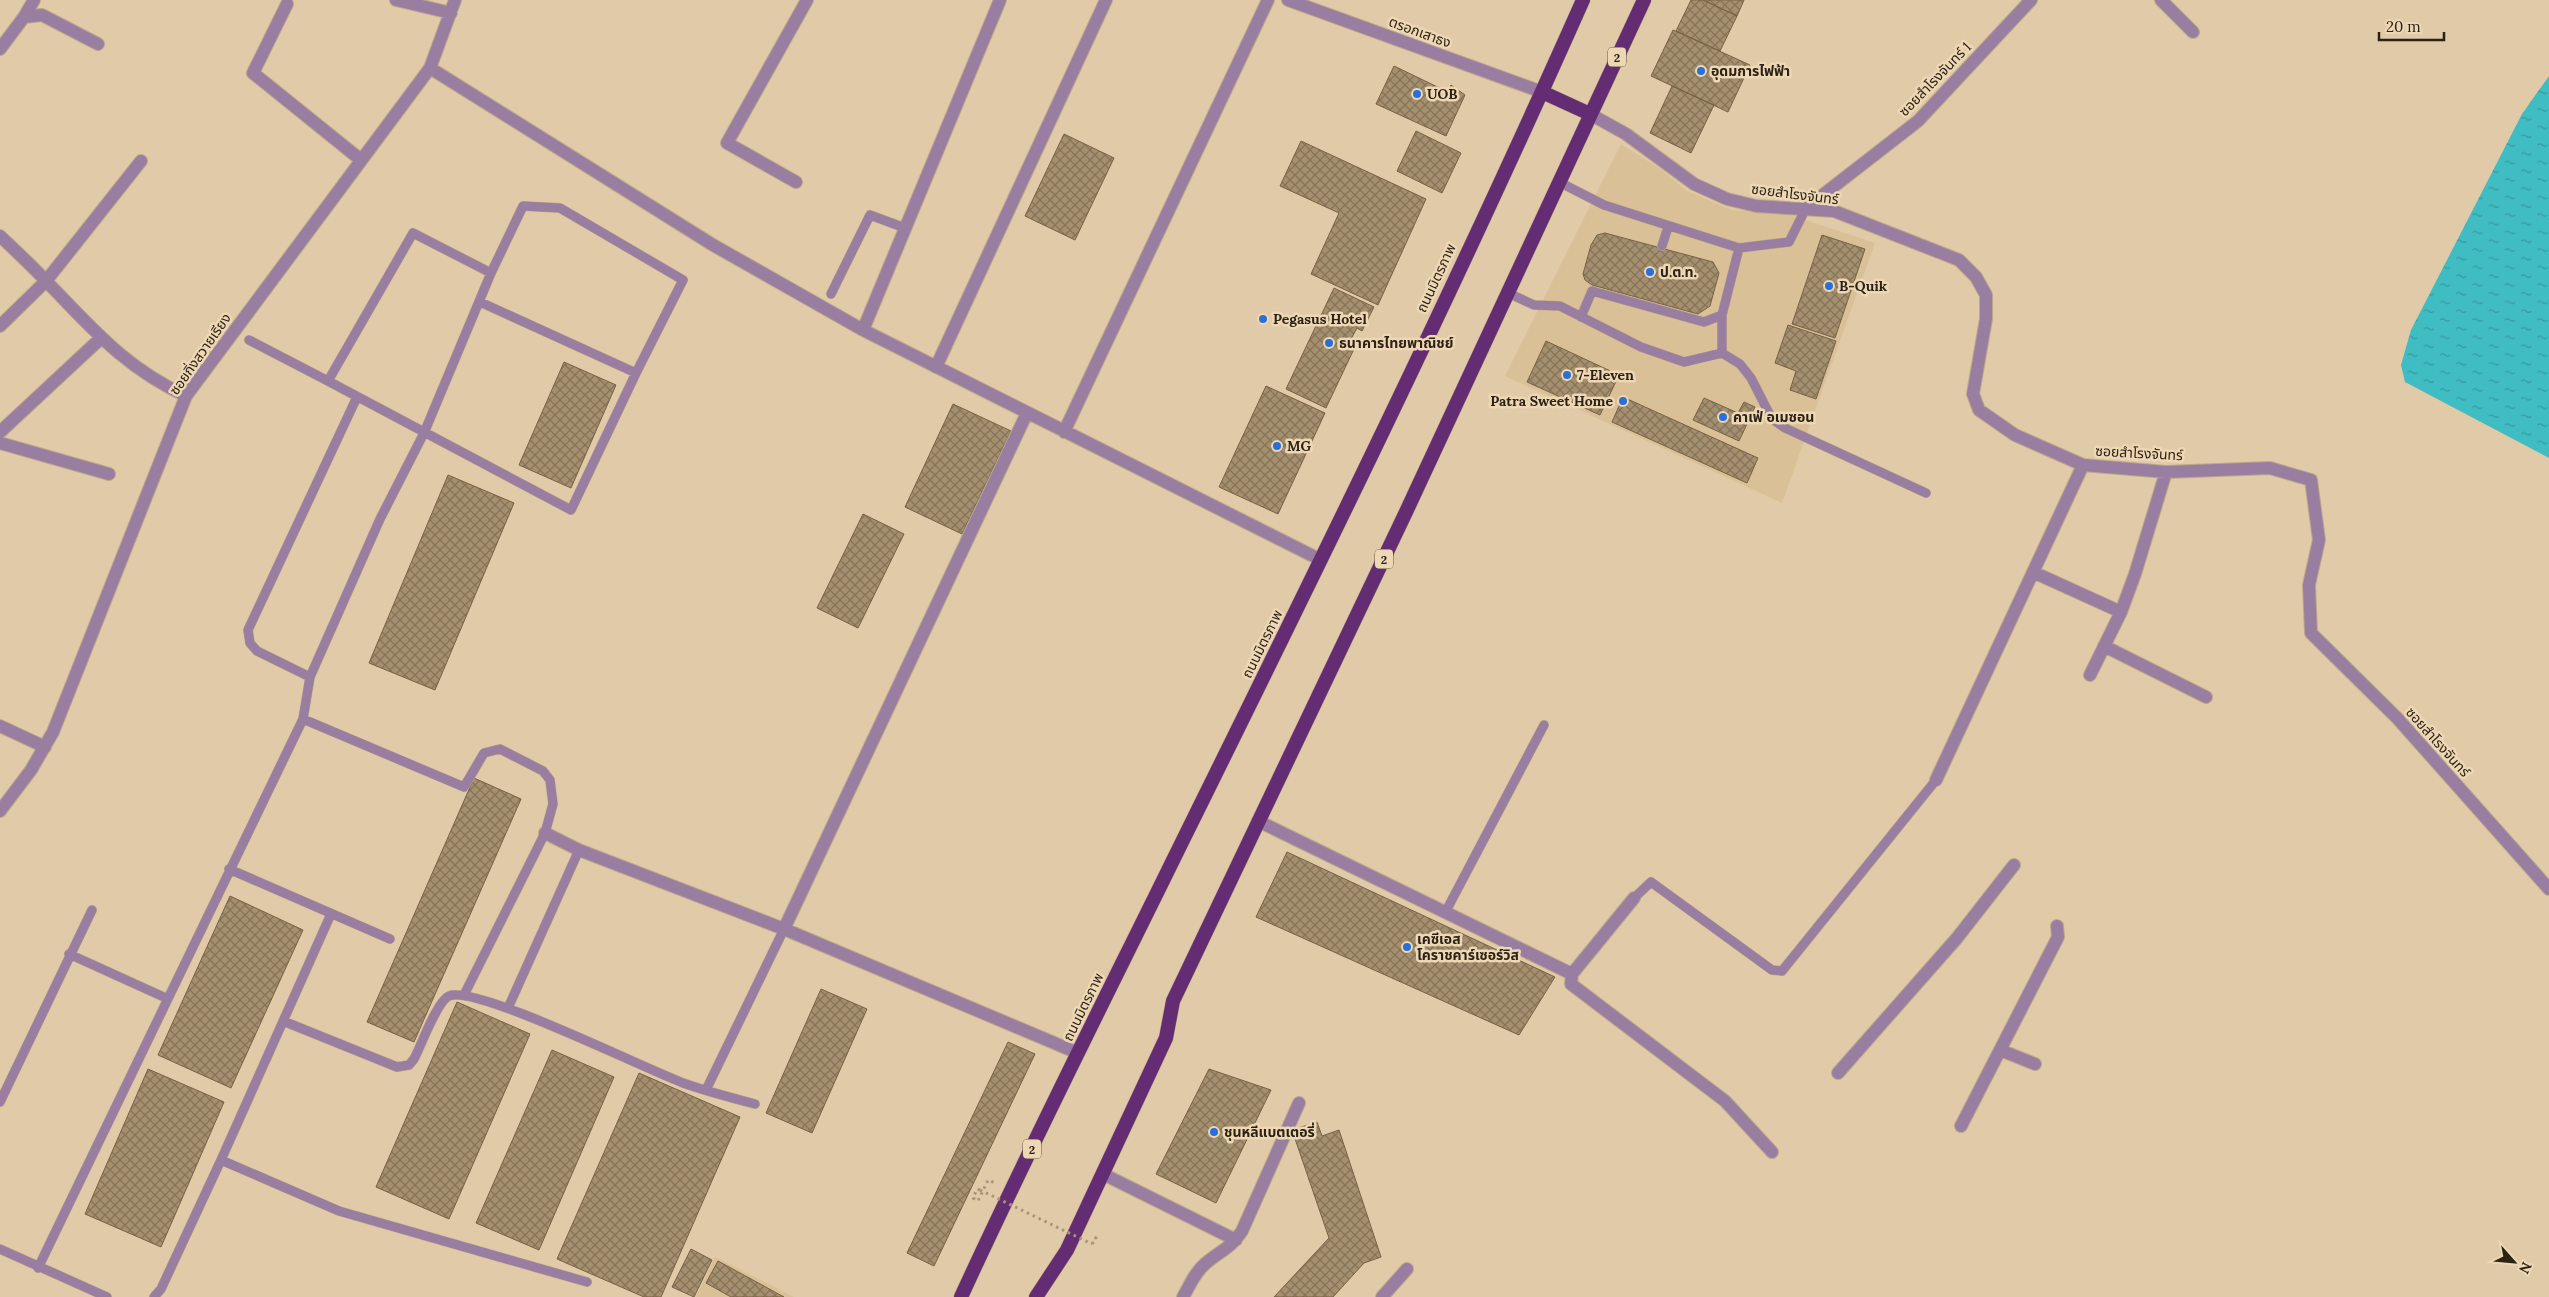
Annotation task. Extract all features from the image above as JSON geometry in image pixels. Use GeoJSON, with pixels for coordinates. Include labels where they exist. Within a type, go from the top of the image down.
{"type":"FeatureCollection","features":[{"type":"Feature","properties":{"kind":"highway","name":"ถนนมิตรภาพ"},"geometry":{"type":"LineString","coordinates":[[961,1297],[1078,1053],[1321,560],[1542,92],[1583,0]]}},
{"type":"Feature","properties":{"kind":"highway","name":"2"},"geometry":{"type":"LineString","coordinates":[[1036,1297],[1067,1250],[1103,1174],[1166,1038],[1173,1001],[1508,293],[1644,0]]}},
{"type":"Feature","properties":{"kind":"highway"},"geometry":{"type":"LineString","coordinates":[[1542,92],[1590,114]]}},
{"type":"Feature","properties":{"kind":"highway"},"geometry":{"type":"LineString","coordinates":[[966,1297],[981,1254]]}},
{"type":"Feature","properties":{"kind":"street"},"geometry":{"type":"LineString","coordinates":[[0,49],[34,0]]}},
{"type":"Feature","properties":{"kind":"street"},"geometry":{"type":"LineString","coordinates":[[396,0],[451,13]]}},
{"type":"Feature","properties":{"kind":"street","name":"ซอยกิ่งสวายเรียง"},"geometry":{"type":"LineString","coordinates":[[0,811],[31,770],[53,732],[113,585],[186,396],[430,68],[455,0]]}},
{"type":"Feature","properties":{"kind":"street"},"geometry":{"type":"LineString","coordinates":[[796,182],[727,144],[807,0]]}},
{"type":"Feature","properties":{"kind":"street"},"geometry":{"type":"LineString","coordinates":[[863,330],[1000,0]]}},
{"type":"Feature","properties":{"kind":"street"},"geometry":{"type":"LineString","coordinates":[[936,367],[1106,0]]}},
{"type":"Feature","properties":{"kind":"street"},"geometry":{"type":"LineString","coordinates":[[1064,432],[1268,0]]}},
{"type":"Feature","properties":{"kind":"street","name":"ตรอกเสาธง"},"geometry":{"type":"LineString","coordinates":[[1288,0],[1542,92]]}},
{"type":"Feature","properties":{"kind":"street","name":"ซอยสำโรงจันทร์ 1"},"geometry":{"type":"LineString","coordinates":[[1806,208],[1918,121],[2031,0]]}},
{"type":"Feature","properties":{"kind":"street"},"geometry":{"type":"LineString","coordinates":[[2161,0],[2192,32]]}},
{"type":"Feature","properties":{"kind":"street"},"geometry":{"type":"LineString","coordinates":[[287,4],[253,73],[362,160]]}},
{"type":"Feature","properties":{"kind":"street"},"geometry":{"type":"LineString","coordinates":[[24,17],[42,15],[98,44]]}},
{"type":"Feature","properties":{"kind":"street"},"geometry":{"type":"LineString","coordinates":[[430,68],[713,245],[863,330],[1321,560]]}},
{"type":"Feature","properties":{"kind":"street","name":"ซอยสำโรงจันทร์"},"geometry":{"type":"LineString","coordinates":[[1590,114],[1626,134],[1694,184],[1727,199],[1756,206],[1834,211],[1959,260],[1976,278],[1986,295],[1986,319],[1973,394],[1979,410],[2015,435],[2083,465],[2166,472],[2270,468],[2311,480],[2319,540],[2309,585],[2311,633],[2398,719],[2549,889]]}},
{"type":"Feature","properties":{"kind":"street"},"geometry":{"type":"LineString","coordinates":[[0,326],[46,281],[141,161]]}},
{"type":"Feature","properties":{"kind":"street"},"geometry":{"type":"LineString","coordinates":[[0,236],[46,281],[100,339],[146,375],[186,396]]}},
{"type":"Feature","properties":{"kind":"street"},"geometry":{"type":"LineString","coordinates":[[0,432],[100,339]]}},
{"type":"Feature","properties":{"kind":"street"},"geometry":{"type":"LineString","coordinates":[[784,929],[1027,413]]}},
{"type":"Feature","properties":{"kind":"street"},"geometry":{"type":"LineString","coordinates":[[0,443],[108,474]]}},
{"type":"Feature","properties":{"kind":"street"},"geometry":{"type":"LineString","coordinates":[[1936,780],[2083,465]]}},
{"type":"Feature","properties":{"kind":"street"},"geometry":{"type":"LineString","coordinates":[[2090,675],[2121,612],[2150,532],[2166,472]]}},
{"type":"Feature","properties":{"kind":"street"},"geometry":{"type":"LineString","coordinates":[[2033,572],[2121,612]]}},
{"type":"Feature","properties":{"kind":"street"},"geometry":{"type":"LineString","coordinates":[[2104,646],[2206,697]]}},
{"type":"Feature","properties":{"kind":"street"},"geometry":{"type":"LineString","coordinates":[[0,726],[45,746]]}},
{"type":"Feature","properties":{"kind":"street"},"geometry":{"type":"LineString","coordinates":[[1258,821],[1572,974]]}},
{"type":"Feature","properties":{"kind":"street"},"geometry":{"type":"LineString","coordinates":[[545,833],[579,850],[784,929],[1078,1053]]}},
{"type":"Feature","properties":{"kind":"street"},"geometry":{"type":"LineString","coordinates":[[1838,1073],[1957,938],[2014,865]]}},
{"type":"Feature","properties":{"kind":"street"},"geometry":{"type":"LineString","coordinates":[[1634,898],[1572,974],[1571,984],[1725,1101],[1772,1152]]}},
{"type":"Feature","properties":{"kind":"street"},"geometry":{"type":"LineString","coordinates":[[1961,1126],[2058,938],[2057,926]]}},
{"type":"Feature","properties":{"kind":"street"},"geometry":{"type":"LineString","coordinates":[[2000,1050],[2035,1064]]}},
{"type":"Feature","properties":{"kind":"street"},"geometry":{"type":"LineString","coordinates":[[1183,1297],[1196,1273],[1207,1263],[1228,1250],[1236,1240],[1299,1104]]}},
{"type":"Feature","properties":{"kind":"street"},"geometry":{"type":"LineString","coordinates":[[1103,1174],[1236,1240]]}},
{"type":"Feature","properties":{"kind":"street"},"geometry":{"type":"LineString","coordinates":[[1382,1297],[1407,1269]]}},
{"type":"Feature","properties":{"kind":"lane"},"geometry":{"type":"LineString","coordinates":[[1559,182],[1604,205],[1668,227],[1739,248],[1789,242],[1806,208]]}},
{"type":"Feature","properties":{"kind":"lane"},"geometry":{"type":"LineString","coordinates":[[38,1268],[166,998],[303,719],[310,677],[380,519],[424,434],[491,272],[523,206],[560,208],[683,280],[636,373],[571,510],[424,434],[249,340]]}},
{"type":"Feature","properties":{"kind":"lane"},"geometry":{"type":"LineString","coordinates":[[831,294],[870,215],[905,228]]}},
{"type":"Feature","properties":{"kind":"lane"},"geometry":{"type":"LineString","coordinates":[[1662,246],[1668,227]]}},
{"type":"Feature","properties":{"kind":"lane"},"geometry":{"type":"LineString","coordinates":[[328,381],[414,233],[491,272]]}},
{"type":"Feature","properties":{"kind":"lane"},"geometry":{"type":"LineString","coordinates":[[1722,353],[1722,315],[1739,248]]}},
{"type":"Feature","properties":{"kind":"lane"},"geometry":{"type":"LineString","coordinates":[[1581,317],[1592,291],[1704,322],[1722,315]]}},
{"type":"Feature","properties":{"kind":"lane"},"geometry":{"type":"LineString","coordinates":[[1508,293],[1534,306],[1560,306],[1641,348],[1684,362],[1722,353],[1740,364],[1751,378],[1772,419],[1785,428],[1926,493]]}},
{"type":"Feature","properties":{"kind":"lane"},"geometry":{"type":"LineString","coordinates":[[480,302],[636,373]]}},
{"type":"Feature","properties":{"kind":"lane"},"geometry":{"type":"LineString","coordinates":[[310,677],[257,650],[250,643],[248,630],[357,398]]}},
{"type":"Feature","properties":{"kind":"lane"},"geometry":{"type":"LineString","coordinates":[[303,719],[464,787],[484,753],[500,749],[543,771],[550,780],[553,804],[545,833],[464,995]]}},
{"type":"Feature","properties":{"kind":"lane"},"geometry":{"type":"LineString","coordinates":[[1446,911],[1544,726]]}},
{"type":"Feature","properties":{"kind":"lane"},"geometry":{"type":"LineString","coordinates":[[1634,898],[1651,882],[1772,970],[1782,972],[1936,780]]}},
{"type":"Feature","properties":{"kind":"lane"},"geometry":{"type":"LineString","coordinates":[[508,1008],[579,850]]}},
{"type":"Feature","properties":{"kind":"lane"},"geometry":{"type":"LineString","coordinates":[[229,869],[390,939]]}},
{"type":"Feature","properties":{"kind":"lane"},"geometry":{"type":"LineString","coordinates":[[0,1102],[69,954],[92,910]]}},
{"type":"Feature","properties":{"kind":"lane"},"geometry":{"type":"LineString","coordinates":[[154,1297],[161,1289],[221,1160],[331,914]]}},
{"type":"Feature","properties":{"kind":"lane"},"geometry":{"type":"LineString","coordinates":[[706,1090],[784,929]]}},
{"type":"Feature","properties":{"kind":"lane"},"geometry":{"type":"LineString","coordinates":[[69,954],[166,998]]}},
{"type":"Feature","properties":{"kind":"lane"},"geometry":{"type":"LineString","coordinates":[[283,1021],[397,1067],[409,1065],[414,1059],[443,1000],[453,995],[464,995],[508,1008],[686,1084],[756,1104]]}},
{"type":"Feature","properties":{"kind":"lane"},"geometry":{"type":"LineString","coordinates":[[221,1160],[339,1211],[587,1282]]}},
{"type":"Feature","properties":{"kind":"lane"},"geometry":{"type":"LineString","coordinates":[[0,1249],[38,1268],[107,1297]]}},
{"type":"Feature","properties":{"kind":"path"},"geometry":{"type":"LineString","coordinates":[[988,1180],[978,1200],[973,1198],[978,1189],[980,1190],[1092,1244],[1096,1238]]}},
{"type":"Feature","properties":{"kind":"shaded area"},"geometry":{"type":"Polygon","coordinates":[[[1621,144],[1662,170],[1687,191],[1732,210],[1787,214],[1875,243],[1782,503],[1505,376],[1621,144]]]}},
{"type":"Feature","properties":{"kind":"shaded area"},"geometry":{"type":"Polygon","coordinates":[[[715,1257],[794,1297],[696,1297],[715,1257]]]}},
{"type":"Feature","properties":{"kind":"water"},"geometry":{"type":"Polygon","coordinates":[[[2549,76],[2549,458],[2405,382],[2401,365],[2411,330],[2522,114],[2549,76]]]}},
{"type":"Feature","properties":{"kind":"building"},"geometry":{"type":"Polygon","coordinates":[[[1691,0],[1703,0],[1737,16],[1720,51],[1676,31],[1691,0]]]}},
{"type":"Feature","properties":{"kind":"building"},"geometry":{"type":"Polygon","coordinates":[[[1703,0],[1744,0],[1737,16],[1703,0]]]}},
{"type":"Feature","properties":{"kind":"building","name":"อุดมการไฟฟ้า"},"geometry":{"type":"Polygon","coordinates":[[[1673,30],[1750,65],[1728,112],[1651,76],[1673,30]]]}},
{"type":"Feature","properties":{"kind":"building"},"geometry":{"type":"Polygon","coordinates":[[[1394,66],[1448,92],[1451,85],[1465,95],[1446,136],[1376,104],[1394,66]]]}},
{"type":"Feature","properties":{"kind":"building"},"geometry":{"type":"Polygon","coordinates":[[[1672,86],[1714,105],[1691,153],[1650,133],[1672,86]]]}},
{"type":"Feature","properties":{"kind":"building"},"geometry":{"type":"Polygon","coordinates":[[[1416,131],[1461,153],[1442,193],[1397,171],[1416,131]]]}},
{"type":"Feature","properties":{"kind":"building"},"geometry":{"type":"Polygon","coordinates":[[[1064,134],[1114,158],[1075,240],[1025,216],[1064,134]]]}},
{"type":"Feature","properties":{"kind":"building"},"geometry":{"type":"Polygon","coordinates":[[[1301,141],[1426,199],[1378,305],[1311,274],[1339,213],[1280,186],[1301,141]]]}},
{"type":"Feature","properties":{"kind":"building"},"geometry":{"type":"Polygon","coordinates":[[[1605,233],[1713,262],[1719,273],[1710,306],[1698,314],[1592,285],[1585,280],[1583,274],[1591,245],[1597,235],[1605,233]]]}},
{"type":"Feature","properties":{"kind":"building"},"geometry":{"type":"Polygon","coordinates":[[[1822,235],[1865,249],[1835,338],[1792,324],[1822,235]]]}},
{"type":"Feature","properties":{"kind":"building"},"geometry":{"type":"Polygon","coordinates":[[[1334,288],[1374,307],[1362,331],[1357,328],[1350,341],[1354,349],[1326,408],[1286,389],[1334,288]]]}},
{"type":"Feature","properties":{"kind":"building"},"geometry":{"type":"Polygon","coordinates":[[[1788,325],[1836,341],[1816,399],[1790,390],[1796,371],[1775,363],[1788,325]]]}},
{"type":"Feature","properties":{"kind":"building"},"geometry":{"type":"Polygon","coordinates":[[[1546,341],[1619,375],[1600,415],[1527,382],[1546,341]]]}},
{"type":"Feature","properties":{"kind":"building"},"geometry":{"type":"Polygon","coordinates":[[[564,362],[616,385],[571,488],[519,465],[564,362]]]}},
{"type":"Feature","properties":{"kind":"building"},"geometry":{"type":"Polygon","coordinates":[[[1266,386],[1325,413],[1278,514],[1219,487],[1266,386]]]}},
{"type":"Feature","properties":{"kind":"building"},"geometry":{"type":"Polygon","coordinates":[[[1623,397],[1758,458],[1747,483],[1612,422],[1623,397]]]}},
{"type":"Feature","properties":{"kind":"building","name":"คาเฟ่ อเมซอน"},"geometry":{"type":"Polygon","coordinates":[[[1704,398],[1738,413],[1744,402],[1755,407],[1739,441],[1693,420],[1704,398]]]}},
{"type":"Feature","properties":{"kind":"building"},"geometry":{"type":"Polygon","coordinates":[[[953,404],[1011,431],[962,534],[905,507],[953,404]]]}},
{"type":"Feature","properties":{"kind":"building"},"geometry":{"type":"Polygon","coordinates":[[[448,475],[514,503],[435,690],[369,663],[448,475]]]}},
{"type":"Feature","properties":{"kind":"building"},"geometry":{"type":"Polygon","coordinates":[[[863,514],[904,534],[858,628],[817,608],[863,514]]]}},
{"type":"Feature","properties":{"kind":"building"},"geometry":{"type":"Polygon","coordinates":[[[474,778],[521,799],[414,1042],[367,1022],[474,778]]]}},
{"type":"Feature","properties":{"kind":"building","name":"เคซีเอส โคราชคาร์เซอร์วิส"},"geometry":{"type":"Polygon","coordinates":[[[1287,852],[1555,977],[1519,1035],[1256,917],[1287,852]]]}},
{"type":"Feature","properties":{"kind":"building"},"geometry":{"type":"Polygon","coordinates":[[[230,896],[303,930],[231,1088],[158,1055],[230,896]]]}},
{"type":"Feature","properties":{"kind":"building"},"geometry":{"type":"Polygon","coordinates":[[[821,989],[867,1009],[812,1133],[766,1113],[821,989]]]}},
{"type":"Feature","properties":{"kind":"building"},"geometry":{"type":"Polygon","coordinates":[[[457,1002],[530,1034],[449,1219],[376,1187],[457,1002]]]}},
{"type":"Feature","properties":{"kind":"building"},"geometry":{"type":"Polygon","coordinates":[[[1008,1042],[1035,1054],[934,1266],[907,1253],[1008,1042]]]}},
{"type":"Feature","properties":{"kind":"building"},"geometry":{"type":"Polygon","coordinates":[[[552,1050],[614,1077],[539,1250],[476,1223],[552,1050]]]}},
{"type":"Feature","properties":{"kind":"building"},"geometry":{"type":"Polygon","coordinates":[[[148,1069],[224,1102],[161,1247],[85,1214],[148,1069]]]}},
{"type":"Feature","properties":{"kind":"building","name":"ชุนหลีแบตเตอรี่"},"geometry":{"type":"Polygon","coordinates":[[[1209,1069],[1271,1090],[1216,1203],[1156,1174],[1209,1069]]]}},
{"type":"Feature","properties":{"kind":"building"},"geometry":{"type":"Polygon","coordinates":[[[639,1073],[740,1117],[661,1297],[644,1297],[557,1259],[639,1073]]]}},
{"type":"Feature","properties":{"kind":"building"},"geometry":{"type":"Polygon","coordinates":[[[1317,1122],[1322,1136],[1339,1130],[1381,1257],[1364,1263],[1333,1297],[1274,1297],[1329,1238],[1292,1130],[1317,1122]]]}},
{"type":"Feature","properties":{"kind":"building"},"geometry":{"type":"Polygon","coordinates":[[[691,1249],[712,1260],[694,1297],[672,1287],[691,1249]]]}},
{"type":"Feature","properties":{"kind":"building"},"geometry":{"type":"Polygon","coordinates":[[[718,1261],[784,1297],[731,1297],[706,1283],[718,1261]]]}},
{"type":"Feature","properties":{"kind":"place","name":"อุดมการไฟฟ้า"},"geometry":{"type":"Point","coordinates":[1701,71]}},
{"type":"Feature","properties":{"kind":"place","name":"UOB"},"geometry":{"type":"Point","coordinates":[1417,94]}},
{"type":"Feature","properties":{"kind":"place","name":"ป.ต.ท."},"geometry":{"type":"Point","coordinates":[1650,272]}},
{"type":"Feature","properties":{"kind":"place","name":"B-Quik"},"geometry":{"type":"Point","coordinates":[1829,286]}},
{"type":"Feature","properties":{"kind":"place","name":"Pegasus Hotel"},"geometry":{"type":"Point","coordinates":[1263,319]}},
{"type":"Feature","properties":{"kind":"place","name":"ธนาคารไทยพาณิชย์"},"geometry":{"type":"Point","coordinates":[1329,343]}},
{"type":"Feature","properties":{"kind":"place","name":"7-Eleven"},"geometry":{"type":"Point","coordinates":[1567,375]}},
{"type":"Feature","properties":{"kind":"place","name":"Patra Sweet Home"},"geometry":{"type":"Point","coordinates":[1623,401]}},
{"type":"Feature","properties":{"kind":"place","name":"คาเฟ่ อเมซอน"},"geometry":{"type":"Point","coordinates":[1723,417]}},
{"type":"Feature","properties":{"kind":"place","name":"MG"},"geometry":{"type":"Point","coordinates":[1277,446]}},
{"type":"Feature","properties":{"kind":"place","name":"เคซีเอส โคราชคาร์เซอร์วิส"},"geometry":{"type":"Point","coordinates":[1407,947]}},
{"type":"Feature","properties":{"kind":"place","name":"ชุนหลีแบตเตอรี่"},"geometry":{"type":"Point","coordinates":[1214,1132]}}]}
